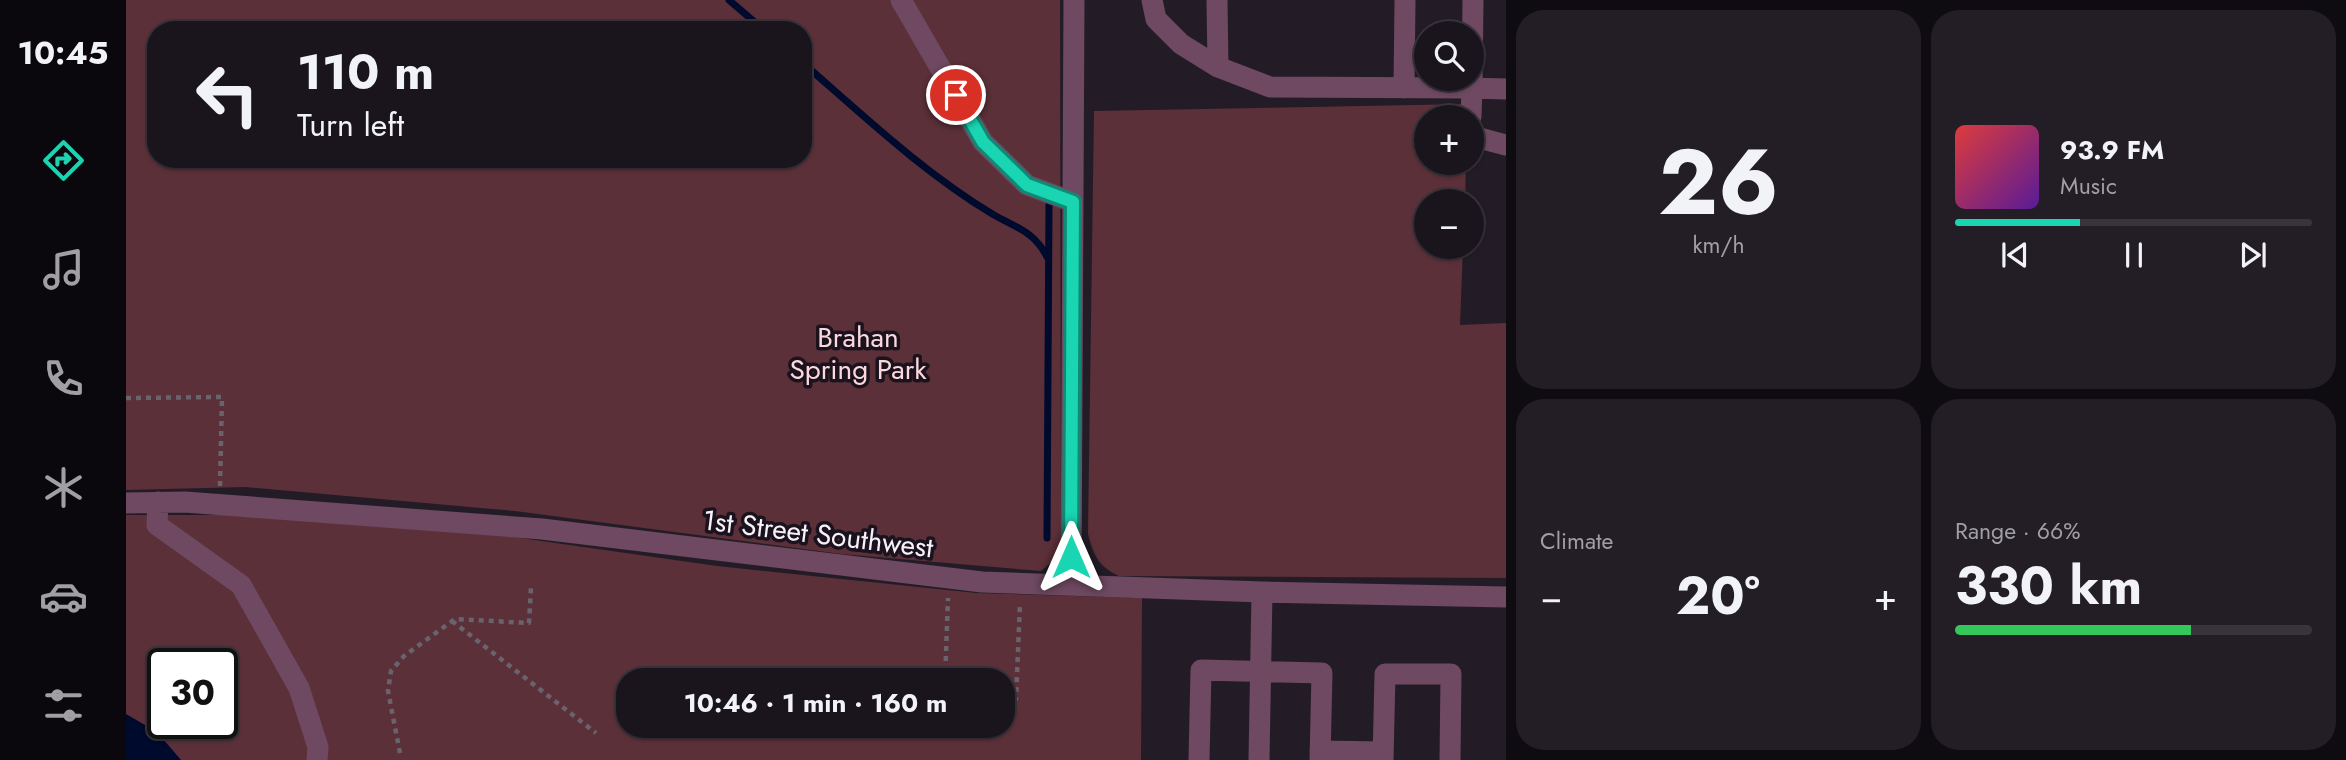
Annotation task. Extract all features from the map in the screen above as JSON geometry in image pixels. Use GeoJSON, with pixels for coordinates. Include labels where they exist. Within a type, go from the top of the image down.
{"type":"FeatureCollection","features":[{"type":"Feature","properties":{"kind":"street"},"geometry":{"type":"LineString","coordinates":[[901,0],[983,142],[1027,185],[1073,202]]}},
{"type":"Feature","properties":{"kind":"street"},"geometry":{"type":"LineString","coordinates":[[1070,584],[1074,0]]}},
{"type":"Feature","properties":{"kind":"street"},"geometry":{"type":"LineString","coordinates":[[1152,0],[1156,19],[1181,44],[1218,67],[1270,87],[1414,88]]}},
{"type":"Feature","properties":{"kind":"street"},"geometry":{"type":"LineString","coordinates":[[1217,0],[1218,67]]}},
{"type":"Feature","properties":{"kind":"street"},"geometry":{"type":"LineString","coordinates":[[1404,88],[1405,0]]}},
{"type":"Feature","properties":{"kind":"street"},"geometry":{"type":"LineString","coordinates":[[1473,0],[1473,21]]}},
{"type":"Feature","properties":{"kind":"street"},"geometry":{"type":"LineString","coordinates":[[1484,88],[1506,89]]}},
{"type":"Feature","properties":{"kind":"street"},"geometry":{"type":"LineString","coordinates":[[1484,139],[1506,145]]}},
{"type":"Feature","properties":{"kind":"street"},"geometry":{"type":"LineString","coordinates":[[158,502],[157,525],[241,585],[299,688],[318,747],[317,760]]}},
{"type":"Feature","properties":{"kind":"street","name":"1st Street Southwest"},"geometry":{"type":"LineString","coordinates":[[126,503],[220,505],[542,529],[968,580],[1262,592],[1506,597]]}},
{"type":"Feature","properties":{"kind":"street"},"geometry":{"type":"LineString","coordinates":[[1259,760],[1262,592]]}},
{"type":"Feature","properties":{"kind":"street"},"geometry":{"type":"LineString","coordinates":[[1199,760],[1201,670],[1322,673],[1320,756],[1383,756],[1385,674],[1451,674],[1450,760]]}},
{"type":"Feature","properties":{"kind":"path"},"geometry":{"type":"LineString","coordinates":[[126,398],[222,397],[220,505]]}},
{"type":"Feature","properties":{"kind":"path"},"geometry":{"type":"LineString","coordinates":[[400,753],[388,691],[391,671],[404,656],[455,619],[529,623],[531,587]]}},
{"type":"Feature","properties":{"kind":"path"},"geometry":{"type":"LineString","coordinates":[[945,668],[948,597],[960,598]]}},
{"type":"Feature","properties":{"kind":"path"},"geometry":{"type":"LineString","coordinates":[[1009,602],[1021,603],[1015,699]]}},
{"type":"Feature","properties":{"kind":"path"},"geometry":{"type":"LineString","coordinates":[[452,621],[596,733]]}},
{"type":"Feature","properties":{"kind":"green space","name":"Brahan Spring Park"},"geometry":{"type":"Polygon","coordinates":[[[126,0],[1060,0],[1061,547],[1053,561],[1041,571],[841,554],[515,511],[245,487],[126,490],[126,0]]]}},
{"type":"Feature","properties":{"kind":"green space"},"geometry":{"type":"Polygon","coordinates":[[[1414,105],[1414,175],[1466,175],[1465,189],[1414,189],[1414,259],[1463,259],[1460,325],[1506,323],[1506,578],[1119,576],[1102,564],[1095,554],[1088,534],[1094,111],[1414,105]]]}},
{"type":"Feature","properties":{"kind":"green space"},"geometry":{"type":"Polygon","coordinates":[[[126,515],[242,515],[479,532],[717,566],[976,593],[1142,598],[1141,760],[126,760],[126,515]]]}},
{"type":"Feature","properties":{"kind":"water"},"geometry":{"type":"Polygon","coordinates":[[[126,714],[147,726],[147,739],[163,739],[181,760],[126,760],[126,714]]]}},
{"type":"Feature","properties":{"kind":"waterway"},"geometry":{"type":"LineString","coordinates":[[729,0],[754,21]]}},
{"type":"Feature","properties":{"kind":"waterway"},"geometry":{"type":"LineString","coordinates":[[812,71],[943,181],[1031,236],[1047,257]]}},
{"type":"Feature","properties":{"kind":"waterway"},"geometry":{"type":"LineString","coordinates":[[1047,538],[1049,205]]}},
{"type":"Feature","properties":{"kind":"route"},"geometry":{"type":"LineString","coordinates":[[956,95],[983,142],[1027,185],[1073,202],[1071,557]]}}]}
